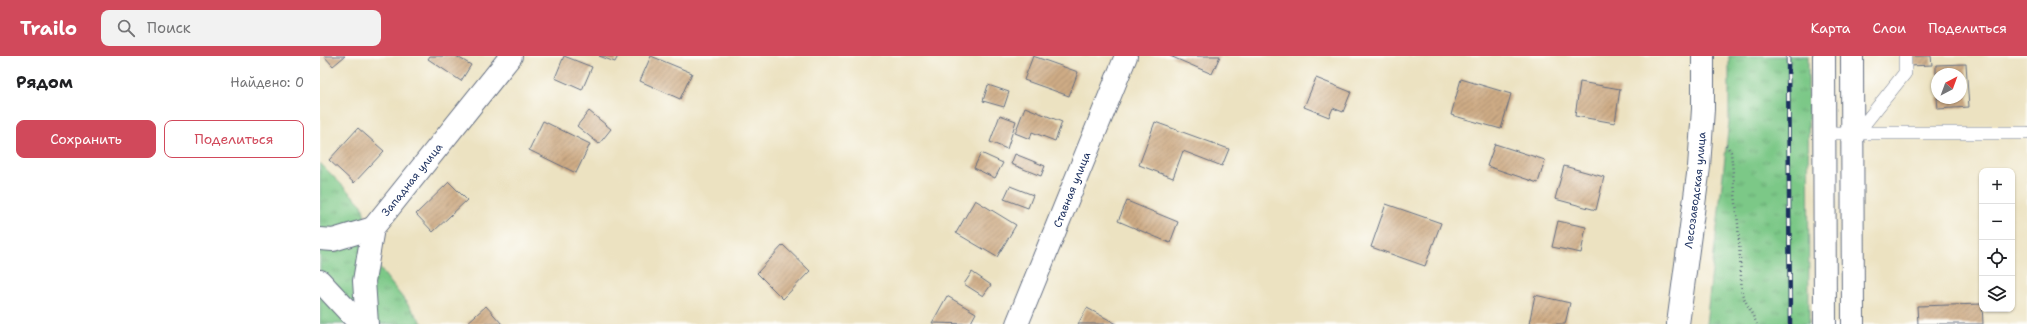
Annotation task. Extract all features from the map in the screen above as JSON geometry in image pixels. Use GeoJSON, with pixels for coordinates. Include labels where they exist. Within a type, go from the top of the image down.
{"type":"FeatureCollection","features":[{"type":"Feature","properties":{"kind":"street","name":"Западная улица"},"geometry":{"type":"LineString","coordinates":[[367,324],[364,281],[373,228],[511,56]]}},
{"type":"Feature","properties":{"kind":"street","name":"Ставная улица"},"geometry":{"type":"LineString","coordinates":[[1017,324],[1126,56]]}},
{"type":"Feature","properties":{"kind":"street","name":"Лесозаводская улица"},"geometry":{"type":"LineString","coordinates":[[1678,324],[1700,166],[1703,109],[1703,56]]}},
{"type":"Feature","properties":{"kind":"street"},"geometry":{"type":"LineString","coordinates":[[1824,56],[1825,324]]}},
{"type":"Feature","properties":{"kind":"street"},"geometry":{"type":"LineString","coordinates":[[1852,56],[1854,133],[1853,324]]}},
{"type":"Feature","properties":{"kind":"street"},"geometry":{"type":"LineString","coordinates":[[320,239],[333,240],[373,228]]}},
{"type":"Feature","properties":{"kind":"street"},"geometry":{"type":"LineString","coordinates":[[320,281],[360,324]]}},
{"type":"Feature","properties":{"kind":"lane"},"geometry":{"type":"LineString","coordinates":[[1854,133],[1905,73],[1905,56]]}},
{"type":"Feature","properties":{"kind":"lane"},"geometry":{"type":"LineString","coordinates":[[1824,133],[2027,133]]}},
{"type":"Feature","properties":{"kind":"path"},"geometry":{"type":"LineString","coordinates":[[1723,140],[1731,152],[1738,224],[1742,294],[1757,324]]}},
{"type":"Feature","properties":{"kind":"green space"},"geometry":{"type":"Polygon","coordinates":[[[1729,56],[1808,56],[1809,324],[1706,324],[1729,122],[1729,56]]]}},
{"type":"Feature","properties":{"kind":"green space"},"geometry":{"type":"Polygon","coordinates":[[[320,163],[362,205],[377,265],[423,324],[320,324],[320,163]]]}},
{"type":"Feature","properties":{"kind":"building"},"geometry":{"type":"Polygon","coordinates":[[[324,56],[345,56],[333,66],[324,56]]]}},
{"type":"Feature","properties":{"kind":"building"},"geometry":{"type":"Polygon","coordinates":[[[430,56],[456,56],[471,65],[461,81],[428,59],[430,56]]]}},
{"type":"Feature","properties":{"kind":"building"},"geometry":{"type":"Polygon","coordinates":[[[564,56],[592,67],[582,90],[555,78],[564,56]]]}},
{"type":"Feature","properties":{"kind":"building"},"geometry":{"type":"Polygon","coordinates":[[[599,56],[618,56],[615,62],[599,56]]]}},
{"type":"Feature","properties":{"kind":"building"},"geometry":{"type":"Polygon","coordinates":[[[651,56],[692,73],[680,99],[640,81],[651,56]]]}},
{"type":"Feature","properties":{"kind":"building"},"geometry":{"type":"Polygon","coordinates":[[[1033,56],[1078,72],[1069,96],[1024,80],[1033,56]]]}},
{"type":"Feature","properties":{"kind":"building"},"geometry":{"type":"Polygon","coordinates":[[[1170,56],[1220,56],[1212,74],[1170,56]]]}},
{"type":"Feature","properties":{"kind":"building"},"geometry":{"type":"Polygon","coordinates":[[[1907,56],[1931,56],[1932,65],[1908,66],[1907,56]]]}},
{"type":"Feature","properties":{"kind":"building"},"geometry":{"type":"Polygon","coordinates":[[[1966,64],[1966,68],[1936,68],[1936,65],[1966,64]]]}},
{"type":"Feature","properties":{"kind":"building"},"geometry":{"type":"Polygon","coordinates":[[[1316,78],[1351,92],[1343,112],[1333,108],[1329,117],[1304,107],[1316,78]]]}},
{"type":"Feature","properties":{"kind":"building"},"geometry":{"type":"Polygon","coordinates":[[[1967,78],[1969,107],[1938,109],[1938,104],[1967,104],[1967,78]]]}},
{"type":"Feature","properties":{"kind":"building"},"geometry":{"type":"Polygon","coordinates":[[[1461,79],[1511,94],[1501,129],[1451,115],[1461,79]]]}},
{"type":"Feature","properties":{"kind":"building"},"geometry":{"type":"Polygon","coordinates":[[[1580,82],[1620,89],[1615,123],[1575,116],[1580,82]]]}},
{"type":"Feature","properties":{"kind":"building"},"geometry":{"type":"Polygon","coordinates":[[[988,85],[1009,92],[1004,107],[983,101],[988,85]]]}},
{"type":"Feature","properties":{"kind":"building"},"geometry":{"type":"Polygon","coordinates":[[[1025,107],[1062,122],[1055,141],[1032,132],[1030,139],[1015,133],[1025,107]]]}},
{"type":"Feature","properties":{"kind":"building"},"geometry":{"type":"Polygon","coordinates":[[[589,111],[611,129],[599,144],[577,126],[589,111]]]}},
{"type":"Feature","properties":{"kind":"building"},"geometry":{"type":"Polygon","coordinates":[[[1000,115],[1016,121],[1007,149],[990,142],[1000,115]]]}},
{"type":"Feature","properties":{"kind":"building"},"geometry":{"type":"Polygon","coordinates":[[[543,121],[590,144],[576,173],[529,150],[543,121]]]}},
{"type":"Feature","properties":{"kind":"building"},"geometry":{"type":"Polygon","coordinates":[[[1155,122],[1229,149],[1222,166],[1183,151],[1173,178],[1139,165],[1155,122]]]}},
{"type":"Feature","properties":{"kind":"building"},"geometry":{"type":"Polygon","coordinates":[[[358,128],[384,151],[354,183],[329,160],[358,128]]]}},
{"type":"Feature","properties":{"kind":"building"},"geometry":{"type":"Polygon","coordinates":[[[1495,144],[1545,160],[1538,183],[1487,166],[1495,144]]]}},
{"type":"Feature","properties":{"kind":"building"},"geometry":{"type":"Polygon","coordinates":[[[981,153],[1003,163],[995,178],[974,168],[981,153]]]}},
{"type":"Feature","properties":{"kind":"building"},"geometry":{"type":"Polygon","coordinates":[[[1015,154],[1045,166],[1041,176],[1011,164],[1015,154]]]}},
{"type":"Feature","properties":{"kind":"building"},"geometry":{"type":"Polygon","coordinates":[[[1564,166],[1604,177],[1596,210],[1555,199],[1564,166]]]}},
{"type":"Feature","properties":{"kind":"building"},"geometry":{"type":"Polygon","coordinates":[[[449,182],[467,200],[433,232],[416,214],[449,182]]]}},
{"type":"Feature","properties":{"kind":"building"},"geometry":{"type":"Polygon","coordinates":[[[1010,186],[1033,195],[1028,208],[1004,199],[1010,186]]]}},
{"type":"Feature","properties":{"kind":"building"},"geometry":{"type":"Polygon","coordinates":[[[975,200],[1016,225],[997,257],[956,233],[975,200]]]}},
{"type":"Feature","properties":{"kind":"building"},"geometry":{"type":"Polygon","coordinates":[[[1127,201],[1178,222],[1170,243],[1118,221],[1127,201]]]}},
{"type":"Feature","properties":{"kind":"building"},"geometry":{"type":"Polygon","coordinates":[[[1386,204],[1441,223],[1425,266],[1371,247],[1386,204]]]}},
{"type":"Feature","properties":{"kind":"building"},"geometry":{"type":"Polygon","coordinates":[[[1558,221],[1586,227],[1581,253],[1552,247],[1558,221]]]}},
{"type":"Feature","properties":{"kind":"building"},"geometry":{"type":"Polygon","coordinates":[[[783,245],[810,271],[783,299],[757,273],[783,245]]]}},
{"type":"Feature","properties":{"kind":"building"},"geometry":{"type":"Polygon","coordinates":[[[972,272],[991,285],[983,296],[964,284],[972,272]]]}},
{"type":"Feature","properties":{"kind":"building"},"geometry":{"type":"Polygon","coordinates":[[[1535,295],[1570,303],[1565,324],[1529,324],[1535,295]]]}},
{"type":"Feature","properties":{"kind":"building"},"geometry":{"type":"Polygon","coordinates":[[[947,296],[976,313],[970,324],[932,323],[947,296]]]}},
{"type":"Feature","properties":{"kind":"building"},"geometry":{"type":"Polygon","coordinates":[[[1979,304],[1979,312],[1982,312],[1983,324],[1918,324],[1917,306],[1979,304]]]}},
{"type":"Feature","properties":{"kind":"building"},"geometry":{"type":"Polygon","coordinates":[[[486,306],[502,324],[466,324],[486,306]]]}},
{"type":"Feature","properties":{"kind":"building"},"geometry":{"type":"Polygon","coordinates":[[[1087,308],[1117,324],[1078,324],[1087,308]]]}},
{"type":"Feature","properties":{"kind":"railway"},"geometry":{"type":"LineString","coordinates":[[1788,56],[1790,324]]}}]}
